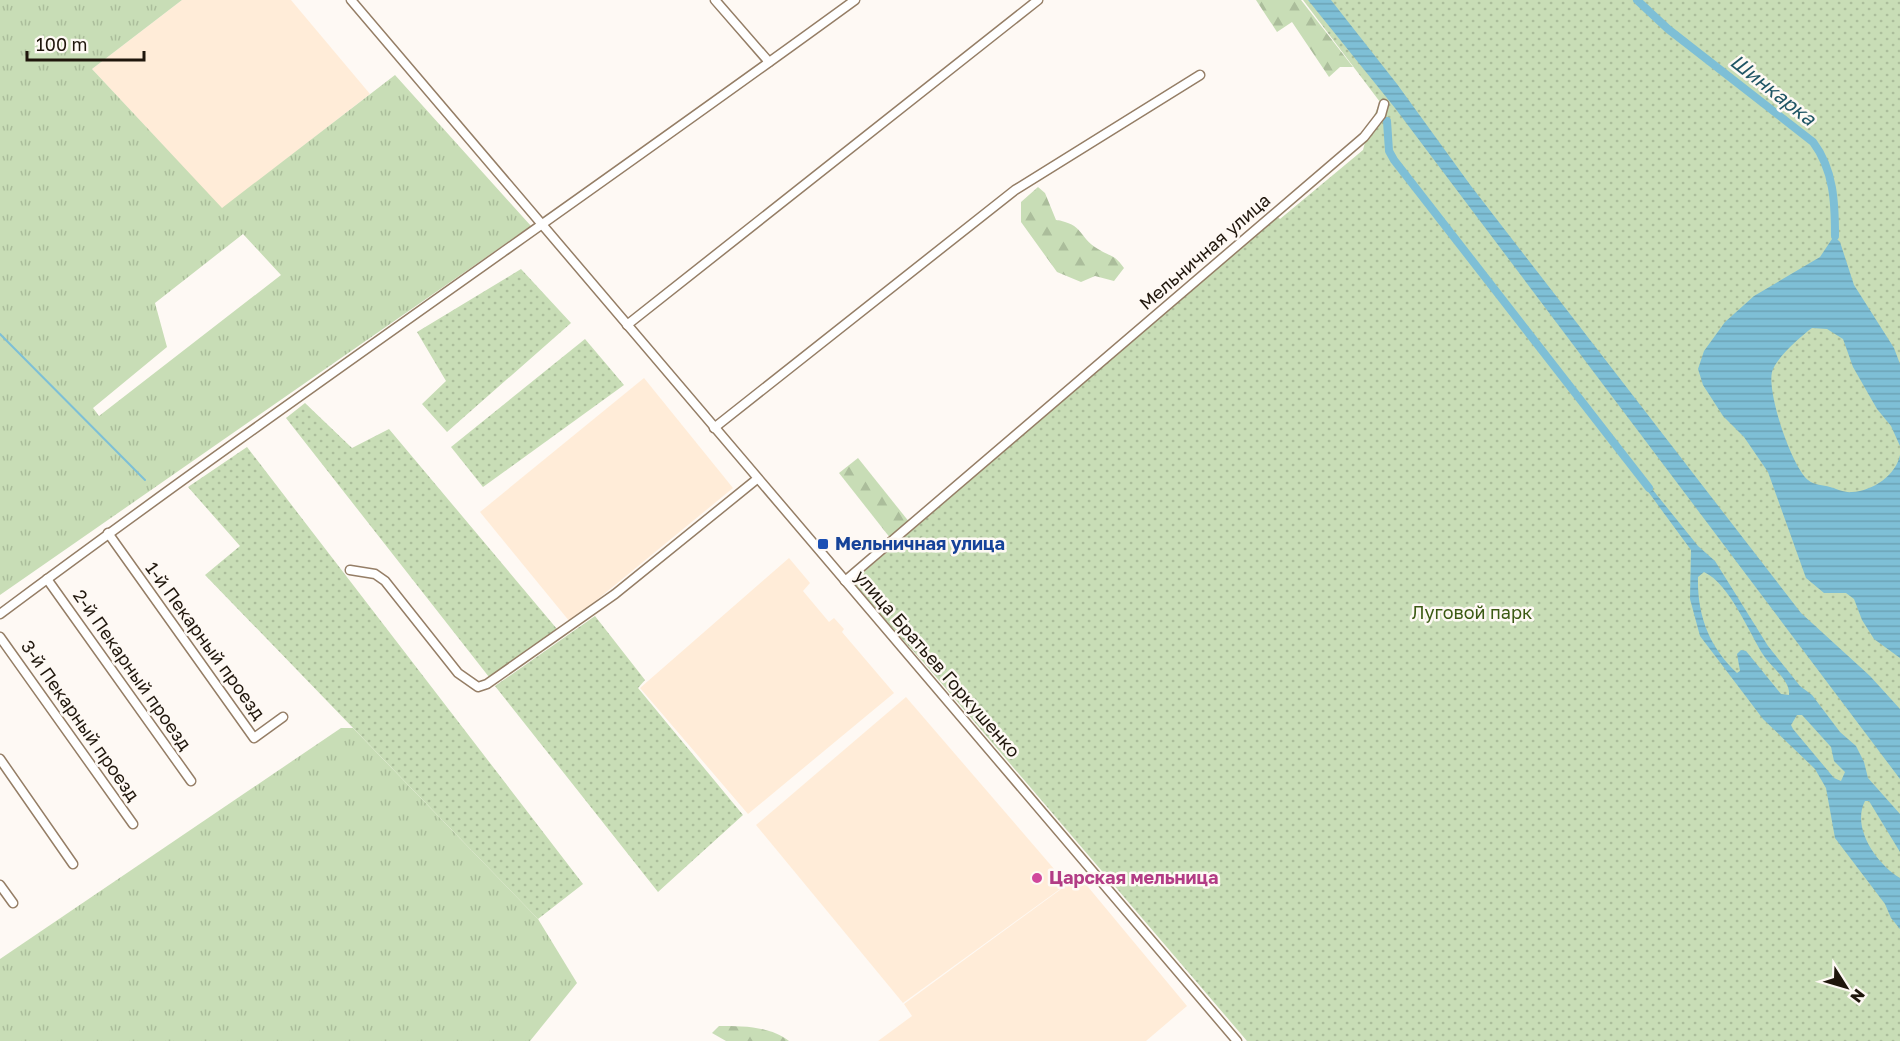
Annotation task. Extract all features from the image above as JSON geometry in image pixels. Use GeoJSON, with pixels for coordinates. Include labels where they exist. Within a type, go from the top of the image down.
{"type":"FeatureCollection","features":[{"type":"Feature","properties":{"kind":"street","name":"улица Братьев Горкушенко"},"geometry":{"type":"LineString","coordinates":[[351,0],[1237,1041]]}},
{"type":"Feature","properties":{"kind":"street"},"geometry":{"type":"LineString","coordinates":[[715,0],[770,62]]}},
{"type":"Feature","properties":{"kind":"street"},"geometry":{"type":"LineString","coordinates":[[0,614],[108,533],[855,0]]}},
{"type":"Feature","properties":{"kind":"street"},"geometry":{"type":"LineString","coordinates":[[627,325],[1038,0]]}},
{"type":"Feature","properties":{"kind":"street"},"geometry":{"type":"LineString","coordinates":[[714,428],[1015,190],[1200,75]]}},
{"type":"Feature","properties":{"kind":"street","name":"Мельничная улица"},"geometry":{"type":"LineString","coordinates":[[845,581],[1364,137],[1381,115],[1384,104]]}},
{"type":"Feature","properties":{"kind":"street"},"geometry":{"type":"LineString","coordinates":[[350,570],[375,574],[385,581],[458,673],[478,687],[487,684],[615,594],[757,479]]}},
{"type":"Feature","properties":{"kind":"street","name":"1-й Пекарный проезд"},"geometry":{"type":"LineString","coordinates":[[108,533],[254,738],[283,717]]}},
{"type":"Feature","properties":{"kind":"street","name":"2-й Пекарный проезд"},"geometry":{"type":"LineString","coordinates":[[47,579],[191,781]]}},
{"type":"Feature","properties":{"kind":"street","name":"3-й Пекарный проезд"},"geometry":{"type":"LineString","coordinates":[[0,637],[133,824]]}},
{"type":"Feature","properties":{"kind":"street"},"geometry":{"type":"LineString","coordinates":[[0,759],[72,864]]}},
{"type":"Feature","properties":{"kind":"street"},"geometry":{"type":"LineString","coordinates":[[0,885],[13,903]]}},
{"type":"Feature","properties":{"kind":"shaded area"},"geometry":{"type":"Polygon","coordinates":[[[182,0],[291,0],[370,94],[222,209],[92,69],[182,0]]]}},
{"type":"Feature","properties":{"kind":"shaded area"},"geometry":{"type":"Polygon","coordinates":[[[644,378],[733,488],[570,622],[480,512],[644,378]]]}},
{"type":"Feature","properties":{"kind":"shaded area"},"geometry":{"type":"Polygon","coordinates":[[[789,558],[810,583],[803,591],[829,622],[834,618],[844,629],[842,632],[894,693],[748,814],[640,688],[789,558]]]}},
{"type":"Feature","properties":{"kind":"shaded area"},"geometry":{"type":"Polygon","coordinates":[[[906,697],[1067,884],[903,1003],[756,825],[906,697]]]}},
{"type":"Feature","properties":{"kind":"shaded area"},"geometry":{"type":"Polygon","coordinates":[[[1079,876],[1187,1006],[1146,1041],[878,1041],[912,1016],[904,1004],[1079,876]]]}},
{"type":"Feature","properties":{"kind":"green space"},"geometry":{"type":"Polygon","coordinates":[[[0,0],[182,0],[92,69],[222,208],[395,75],[531,226],[0,595],[0,0]],[[243,234],[155,303],[167,347],[93,408],[99,416],[281,275],[243,234]]]}},
{"type":"Feature","properties":{"kind":"green space"},"geometry":{"type":"Polygon","coordinates":[[[1256,0],[1301,0],[1353,67],[1340,67],[1329,77],[1292,22],[1277,32],[1256,0]]]}},
{"type":"Feature","properties":{"kind":"green space","name":"Луговой парк"},"geometry":{"type":"Polygon","coordinates":[[[1303,0],[1900,0],[1900,1041],[1247,1041],[925,664],[851,583],[1277,216],[1280,219],[1363,150],[1369,127],[1380,102],[1303,0]]]}},
{"type":"Feature","properties":{"kind":"green space"},"geometry":{"type":"Polygon","coordinates":[[[1038,187],[1045,193],[1056,220],[1072,225],[1098,249],[1121,263],[1124,268],[1114,281],[1095,276],[1081,282],[1057,272],[1021,222],[1021,202],[1038,187]]]}},
{"type":"Feature","properties":{"kind":"green space"},"geometry":{"type":"Polygon","coordinates":[[[521,269],[571,323],[447,432],[422,404],[446,381],[417,332],[521,269]]]}},
{"type":"Feature","properties":{"kind":"green space"},"geometry":{"type":"Polygon","coordinates":[[[585,339],[624,385],[483,487],[451,447],[585,339]]]}},
{"type":"Feature","properties":{"kind":"green space"},"geometry":{"type":"Polygon","coordinates":[[[305,403],[352,448],[389,429],[557,629],[489,677],[286,418],[305,403]]]}},
{"type":"Feature","properties":{"kind":"green space"},"geometry":{"type":"Polygon","coordinates":[[[247,447],[583,884],[538,919],[205,575],[240,546],[188,487],[247,447]]]}},
{"type":"Feature","properties":{"kind":"green space"},"geometry":{"type":"Polygon","coordinates":[[[858,458],[910,523],[891,539],[839,473],[858,458]]]}},
{"type":"Feature","properties":{"kind":"green space"},"geometry":{"type":"Polygon","coordinates":[[[595,616],[645,680],[638,688],[743,815],[658,892],[495,686],[595,616]]]}},
{"type":"Feature","properties":{"kind":"green space"},"geometry":{"type":"Polygon","coordinates":[[[341,728],[353,728],[538,919],[577,983],[530,1041],[0,1041],[0,959],[341,728]]]}},
{"type":"Feature","properties":{"kind":"green space"},"geometry":{"type":"Polygon","coordinates":[[[719,1026],[764,1030],[789,1041],[726,1041],[712,1033],[719,1026]]]}},
{"type":"Feature","properties":{"kind":"water"},"geometry":{"type":"Polygon","coordinates":[[[1308,0],[1331,0],[1397,84],[1471,186],[1801,613],[1870,676],[1900,709],[1900,779],[1395,108],[1308,0]]]}},
{"type":"Feature","properties":{"kind":"water"},"geometry":{"type":"Polygon","coordinates":[[[1834,236],[1840,242],[1854,285],[1894,348],[1900,364],[1900,446],[1891,426],[1877,409],[1853,367],[1843,339],[1827,329],[1812,328],[1783,354],[1772,372],[1773,396],[1794,460],[1801,472],[1813,483],[1847,492],[1868,489],[1889,475],[1900,455],[1900,658],[1874,639],[1862,620],[1854,599],[1846,593],[1824,593],[1806,578],[1768,472],[1744,437],[1723,416],[1703,385],[1698,369],[1704,351],[1725,322],[1754,296],[1820,257],[1834,236]]]}},
{"type":"Feature","properties":{"kind":"water"},"geometry":{"type":"Polygon","coordinates":[[[1644,479],[1698,546],[1715,561],[1768,646],[1800,686],[1812,695],[1840,732],[1856,746],[1864,762],[1868,778],[1900,814],[1900,852],[1869,801],[1865,801],[1861,822],[1864,834],[1875,855],[1900,878],[1900,929],[1891,918],[1885,904],[1835,838],[1826,788],[1815,769],[1763,719],[1700,636],[1690,599],[1691,550],[1641,482],[1644,479]],[[1704,572],[1698,577],[1700,604],[1707,630],[1719,652],[1737,673],[1740,671],[1737,654],[1741,650],[1746,651],[1781,694],[1789,695],[1787,685],[1764,656],[1730,598],[1713,578],[1704,572]],[[1797,715],[1791,725],[1793,729],[1834,778],[1841,781],[1845,772],[1834,761],[1831,747],[1802,715],[1797,715]]]}},
{"type":"Feature","properties":{"kind":"waterway","name":"Шинкарка"},"geometry":{"type":"LineString","coordinates":[[1637,0],[1668,29],[1813,142],[1825,164],[1832,187],[1835,236]]}},
{"type":"Feature","properties":{"kind":"waterway"},"geometry":{"type":"LineString","coordinates":[[1387,121],[1389,151],[1394,160],[1649,488]]}},
{"type":"Feature","properties":{"kind":"waterway"},"geometry":{"type":"LineString","coordinates":[[0,334],[145,480]]}},
{"type":"Feature","properties":{"kind":"place","name":"Мельничная улица"},"geometry":{"type":"Point","coordinates":[823,544]}},
{"type":"Feature","properties":{"kind":"place","name":"Царская мельница"},"geometry":{"type":"Point","coordinates":[1037,878]}}]}
